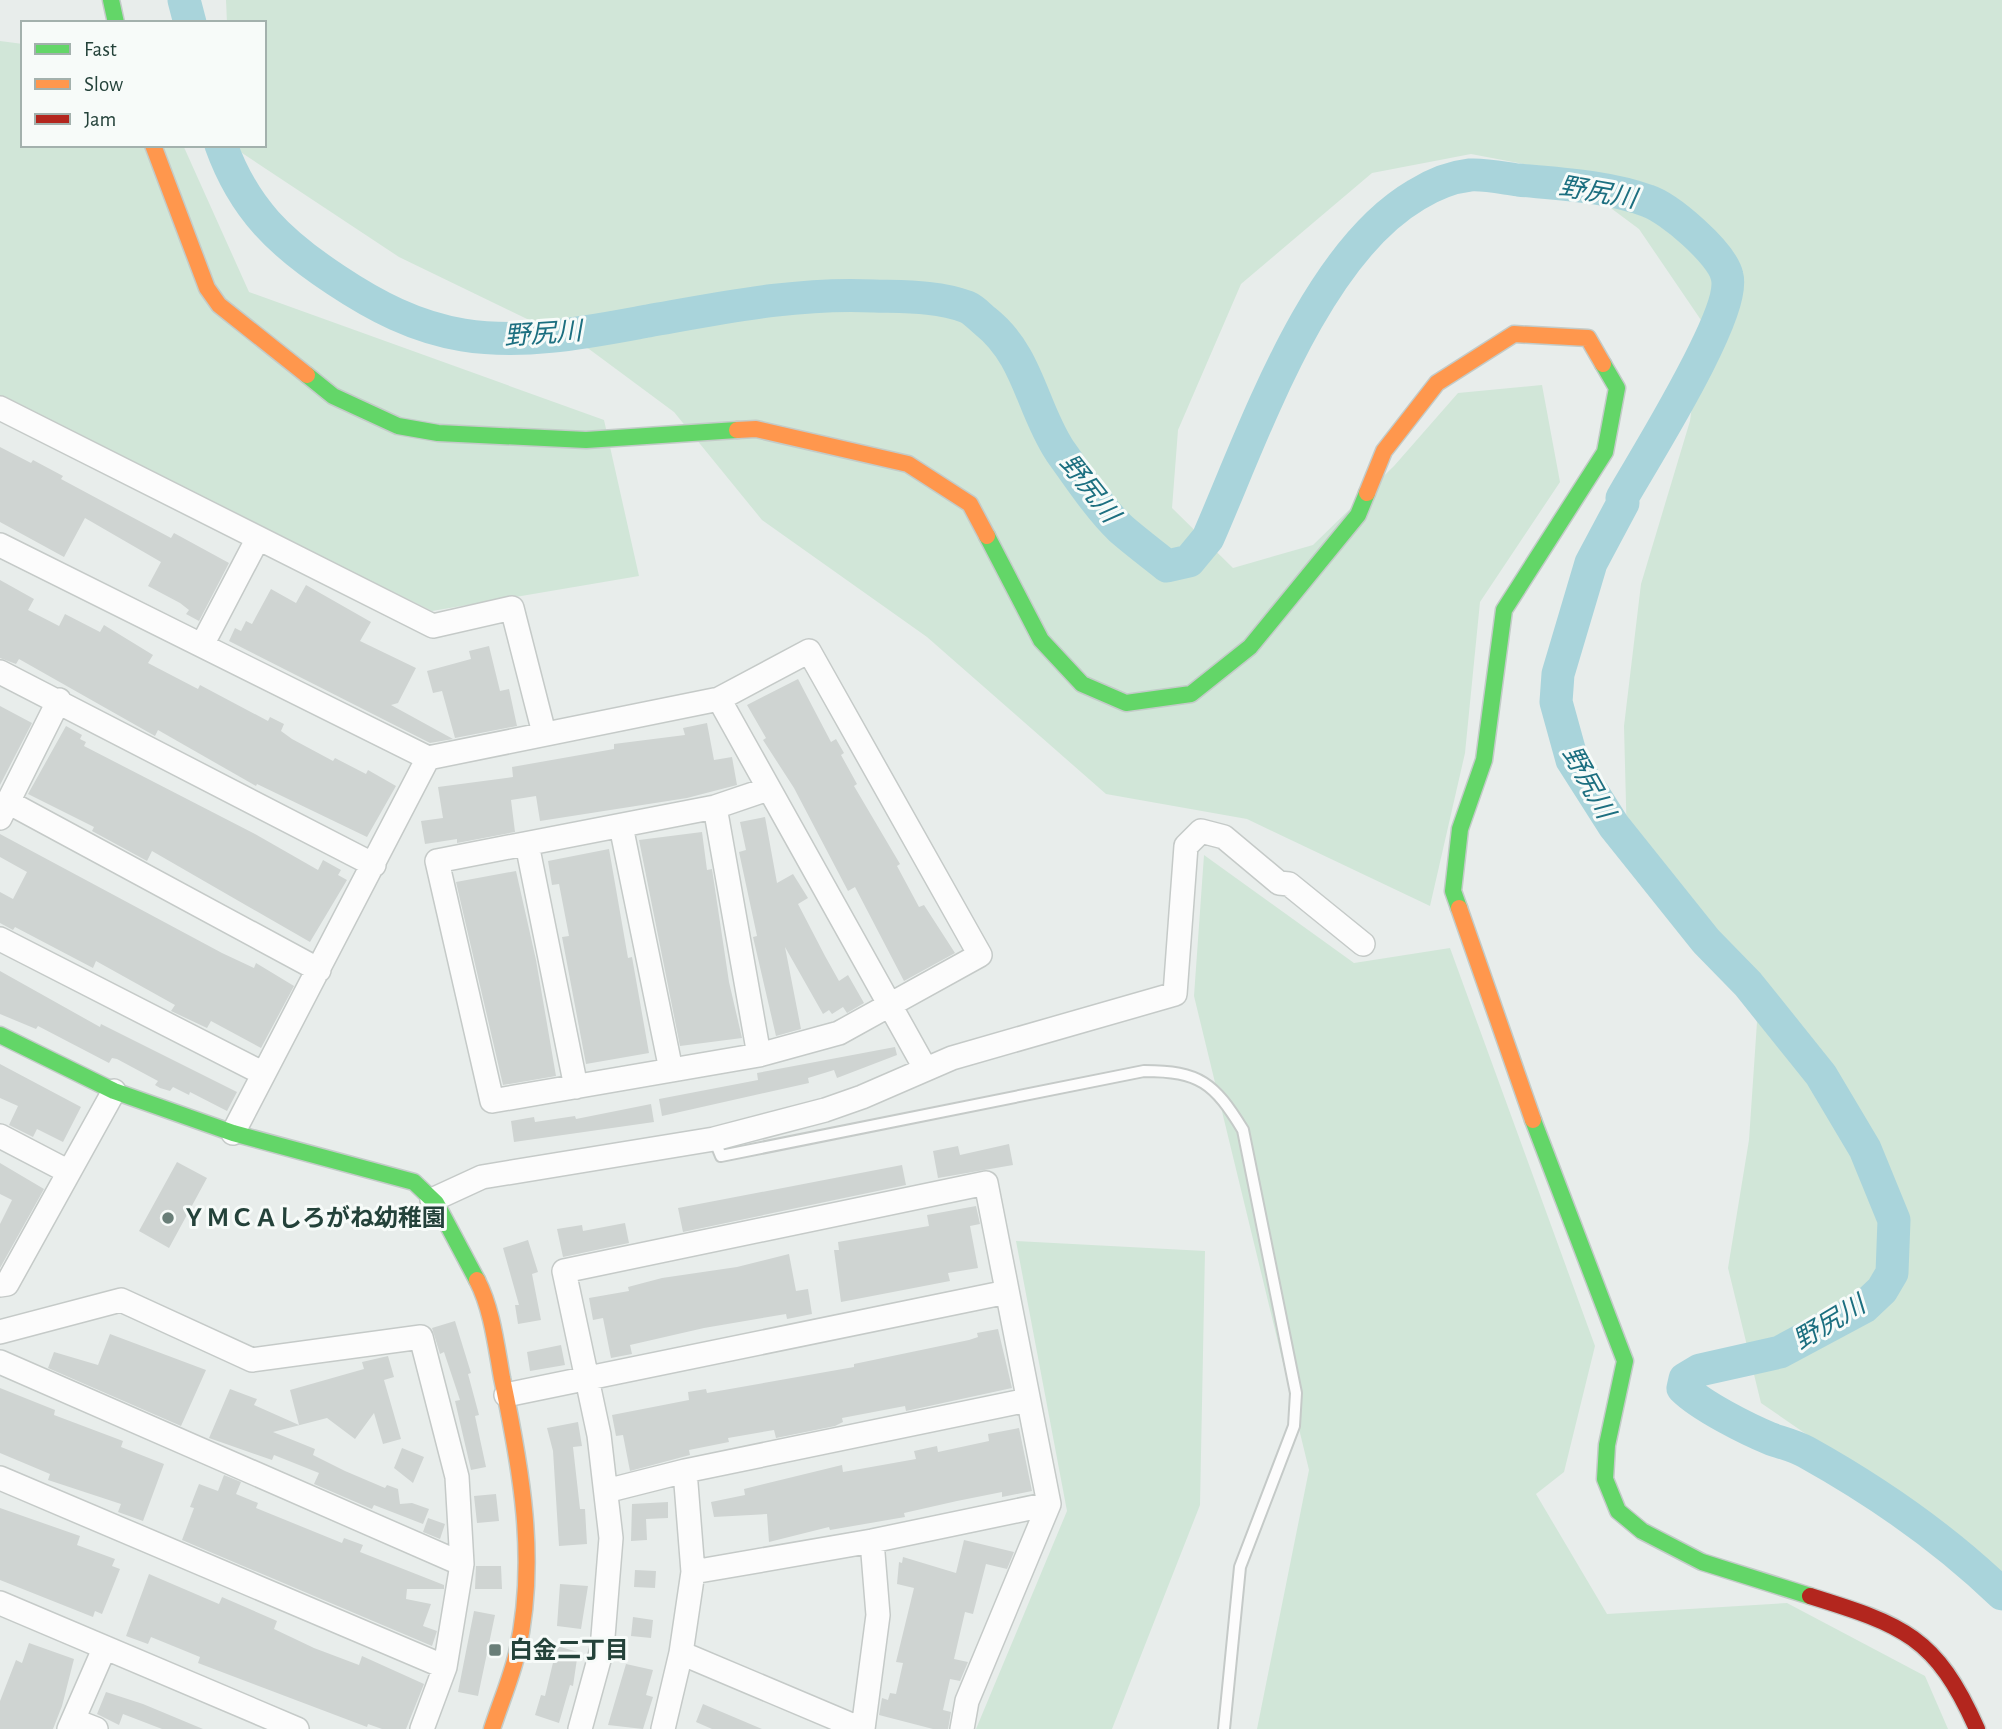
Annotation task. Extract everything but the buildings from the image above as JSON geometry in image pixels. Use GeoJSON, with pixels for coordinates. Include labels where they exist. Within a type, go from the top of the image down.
{"type":"FeatureCollection","features":[{"type":"Feature","properties":{"kind":"street"},"geometry":{"type":"LineString","coordinates":[[111,0],[116,21]]}},
{"type":"Feature","properties":{"kind":"street"},"geometry":{"type":"LineString","coordinates":[[154,147],[207,288],[219,305],[333,396],[398,426],[438,433],[586,440],[756,429],[908,464],[970,504],[1041,640],[1082,684],[1126,703],[1191,694],[1251,647],[1358,515],[1384,451],[1437,383],[1514,334],[1588,338],[1617,388],[1605,452],[1504,610],[1484,760],[1460,829],[1453,891],[1517,1077],[1625,1361],[1606,1445],[1605,1479],[1618,1511],[1654,1537],[1702,1562],[1882,1618],[1915,1637],[1958,1686],[1977,1729]]}},
{"type":"Feature","properties":{"kind":"street"},"geometry":{"type":"LineString","coordinates":[[0,408],[433,626],[512,608],[544,733]]}},
{"type":"Feature","properties":{"kind":"street"},"geometry":{"type":"LineString","coordinates":[[202,645],[258,538]]}},
{"type":"Feature","properties":{"kind":"street"},"geometry":{"type":"LineString","coordinates":[[0,545],[428,758],[719,699],[809,650],[980,955],[890,1008],[839,1033],[759,1055],[492,1101],[437,861],[715,807],[768,789]]}},
{"type":"Feature","properties":{"kind":"street"},"geometry":{"type":"LineString","coordinates":[[0,672],[59,700],[374,865]]}},
{"type":"Feature","properties":{"kind":"street"},"geometry":{"type":"LineString","coordinates":[[719,699],[925,1068]]}},
{"type":"Feature","properties":{"kind":"street"},"geometry":{"type":"LineString","coordinates":[[59,700],[4,810],[319,970]]}},
{"type":"Feature","properties":{"kind":"street"},"geometry":{"type":"LineString","coordinates":[[233,1133],[428,758]]}},
{"type":"Feature","properties":{"kind":"street"},"geometry":{"type":"LineString","coordinates":[[715,807],[759,1055]]}},
{"type":"Feature","properties":{"kind":"street"},"geometry":{"type":"LineString","coordinates":[[621,825],[671,1070]]}},
{"type":"Feature","properties":{"kind":"street"},"geometry":{"type":"LineString","coordinates":[[432,1200],[482,1177],[714,1139],[850,1101],[925,1068],[1175,994],[1186,846],[1201,831],[1224,837],[1279,883],[1289,884],[1363,944]]}},
{"type":"Feature","properties":{"kind":"street"},"geometry":{"type":"LineString","coordinates":[[527,844],[576,1087]]}},
{"type":"Feature","properties":{"kind":"street"},"geometry":{"type":"LineString","coordinates":[[0,939],[262,1073]]}},
{"type":"Feature","properties":{"kind":"street"},"geometry":{"type":"LineString","coordinates":[[0,1035],[114,1091],[233,1133],[414,1182],[432,1200],[485,1295],[506,1395],[527,1525],[526,1601],[517,1654],[492,1729]]}},
{"type":"Feature","properties":{"kind":"street"},"geometry":{"type":"LineString","coordinates":[[0,1285],[7,1284],[114,1091]]}},
{"type":"Feature","properties":{"kind":"street"},"geometry":{"type":"LineString","coordinates":[[0,1136],[69,1172]]}},
{"type":"Feature","properties":{"kind":"street"},"geometry":{"type":"LineString","coordinates":[[582,1728],[601,1649],[611,1538],[599,1435],[564,1271],[986,1183],[1049,1504],[967,1701],[962,1729]]}},
{"type":"Feature","properties":{"kind":"street"},"geometry":{"type":"LineString","coordinates":[[506,1395],[1007,1292]]}},
{"type":"Feature","properties":{"kind":"street"},"geometry":{"type":"LineString","coordinates":[[0,1332],[121,1300],[252,1360],[421,1337],[457,1477],[462,1564],[445,1667],[422,1729]]}},
{"type":"Feature","properties":{"kind":"street"},"geometry":{"type":"LineString","coordinates":[[0,1362],[462,1564]]}},
{"type":"Feature","properties":{"kind":"street"},"geometry":{"type":"LineString","coordinates":[[606,1491],[685,1471],[1028,1400]]}},
{"type":"Feature","properties":{"kind":"street"},"geometry":{"type":"LineString","coordinates":[[663,1729],[681,1653],[693,1572],[685,1471]]}},
{"type":"Feature","properties":{"kind":"street"},"geometry":{"type":"LineString","coordinates":[[0,1478],[445,1667]]}},
{"type":"Feature","properties":{"kind":"street"},"geometry":{"type":"LineString","coordinates":[[693,1572],[872,1541],[1049,1504]]}},
{"type":"Feature","properties":{"kind":"street"},"geometry":{"type":"LineString","coordinates":[[681,1653],[862,1729],[878,1615],[872,1541]]}},
{"type":"Feature","properties":{"kind":"street"},"geometry":{"type":"LineString","coordinates":[[0,1603],[297,1729]]}},
{"type":"Feature","properties":{"kind":"street"},"geometry":{"type":"LineString","coordinates":[[96,1729],[71,1724],[104,1649]]}},
{"type":"Feature","properties":{"kind":"lane"},"geometry":{"type":"LineString","coordinates":[[714,1139],[721,1156],[1144,1071],[1177,1071],[1205,1081],[1223,1098],[1243,1130],[1296,1393],[1294,1426],[1240,1567],[1224,1729]]}},
{"type":"Feature","properties":{"kind":"green space"},"geometry":{"type":"Polygon","coordinates":[[[226,0],[2002,0],[2002,1599],[1928,1518],[1761,1403],[1728,1268],[1749,1140],[1757,1022],[1730,953],[1627,843],[1624,726],[1641,584],[1690,421],[1703,323],[1639,229],[1561,171],[1471,154],[1372,173],[1241,284],[1178,430],[1172,508],[1233,568],[1313,545],[1394,466],[1458,393],[1542,385],[1560,482],[1480,602],[1465,753],[1430,906],[1247,819],[1106,794],[927,637],[762,520],[674,412],[589,349],[399,257],[233,147],[266,147],[266,21],[227,21],[226,0]]]}},
{"type":"Feature","properties":{"kind":"green space"},"geometry":{"type":"Polygon","coordinates":[[[0,41],[21,44],[21,147],[184,147],[249,292],[604,420],[639,576],[432,611],[0,398],[0,41]]]}},
{"type":"Feature","properties":{"kind":"green space"},"geometry":{"type":"Polygon","coordinates":[[[1204,855],[1354,963],[1450,948],[1595,1346],[1564,1472],[1536,1494],[1607,1614],[1787,1603],[1925,1676],[1948,1729],[1257,1729],[1309,1470],[1194,996],[1204,855]]]}},
{"type":"Feature","properties":{"kind":"green space"},"geometry":{"type":"Polygon","coordinates":[[[1016,1241],[1205,1251],[1200,1505],[1112,1729],[976,1729],[1067,1511],[1016,1241]]]}},
{"type":"Feature","properties":{"kind":"waterway","name":"野尻川"},"geometry":{"type":"LineString","coordinates":[[184,0],[189,21]]}},
{"type":"Feature","properties":{"kind":"waterway","name":"野尻川"},"geometry":{"type":"LineString","coordinates":[[222,147],[230,168],[253,206],[266,223],[298,252],[336,280],[381,307],[428,327],[463,335],[510,339],[556,336],[732,306],[817,296],[921,298],[967,307],[1000,335],[1011,350],[1050,434],[1097,502],[1121,529],[1167,566],[1189,561],[1208,538],[1267,399],[1317,302],[1347,259],[1380,223],[1416,195],[1435,185],[1470,175],[1583,186],[1648,201],[1694,232],[1723,266],[1727,276],[1726,295],[1704,352],[1622,498],[1623,503],[1591,563],[1558,674],[1556,702],[1572,760],[1614,826],[1706,941],[1748,984],[1821,1075],[1865,1149],[1894,1220],[1892,1273],[1882,1290],[1864,1307],[1780,1352],[1700,1370],[1685,1379],[1683,1388],[1725,1416],[1771,1439],[1802,1450],[1858,1483],[1933,1535],[2002,1594]]}},
{"type":"Feature","properties":{"kind":"traffic: fast"},"geometry":{"type":"LineString","coordinates":[[111,0],[116,21]]}},
{"type":"Feature","properties":{"kind":"traffic: fast"},"geometry":{"type":"LineString","coordinates":[[1459,908],[1453,891],[1460,829],[1484,760],[1504,610],[1605,452],[1617,388],[1603,364]]}},
{"type":"Feature","properties":{"kind":"traffic: fast"},"geometry":{"type":"LineString","coordinates":[[307,375],[333,396],[398,426],[438,433],[586,440],[737,430]]}},
{"type":"Feature","properties":{"kind":"traffic: fast"},"geometry":{"type":"LineString","coordinates":[[987,536],[1041,640],[1082,684],[1126,703],[1191,694],[1250,647],[1358,515],[1367,493]]}},
{"type":"Feature","properties":{"kind":"traffic: fast"},"geometry":{"type":"LineString","coordinates":[[0,1035],[114,1091],[233,1133],[414,1182],[436,1203],[477,1280]]}},
{"type":"Feature","properties":{"kind":"traffic: fast"},"geometry":{"type":"LineString","coordinates":[[1533,1120],[1625,1361],[1607,1445],[1605,1479],[1618,1511],[1642,1531],[1702,1562],[1810,1596]]}},
{"type":"Feature","properties":{"kind":"traffic: slow"},"geometry":{"type":"LineString","coordinates":[[154,147],[207,288],[219,305],[307,375]]}},
{"type":"Feature","properties":{"kind":"traffic: slow"},"geometry":{"type":"LineString","coordinates":[[1367,493],[1384,451],[1437,383],[1514,334],[1588,338],[1603,364]]}},
{"type":"Feature","properties":{"kind":"traffic: slow"},"geometry":{"type":"LineString","coordinates":[[737,430],[756,429],[908,464],[970,504],[987,536]]}},
{"type":"Feature","properties":{"kind":"traffic: slow"},"geometry":{"type":"LineString","coordinates":[[1459,908],[1533,1120]]}},
{"type":"Feature","properties":{"kind":"traffic: slow"},"geometry":{"type":"LineString","coordinates":[[477,1280],[493,1328],[515,1446],[521,1480],[526,1549],[526,1584],[517,1653],[492,1729]]}},
{"type":"Feature","properties":{"kind":"traffic: jam"},"geometry":{"type":"LineString","coordinates":[[1810,1596],[1870,1616],[1913,1638],[1947,1673],[1977,1729]]}},
{"type":"Feature","properties":{"kind":"place","name":"ＹＭＣＡしろがね幼稚園"},"geometry":{"type":"Point","coordinates":[168,1218]}},
{"type":"Feature","properties":{"kind":"place","name":"白金二丁目"},"geometry":{"type":"Point","coordinates":[495,1650]}}]}
